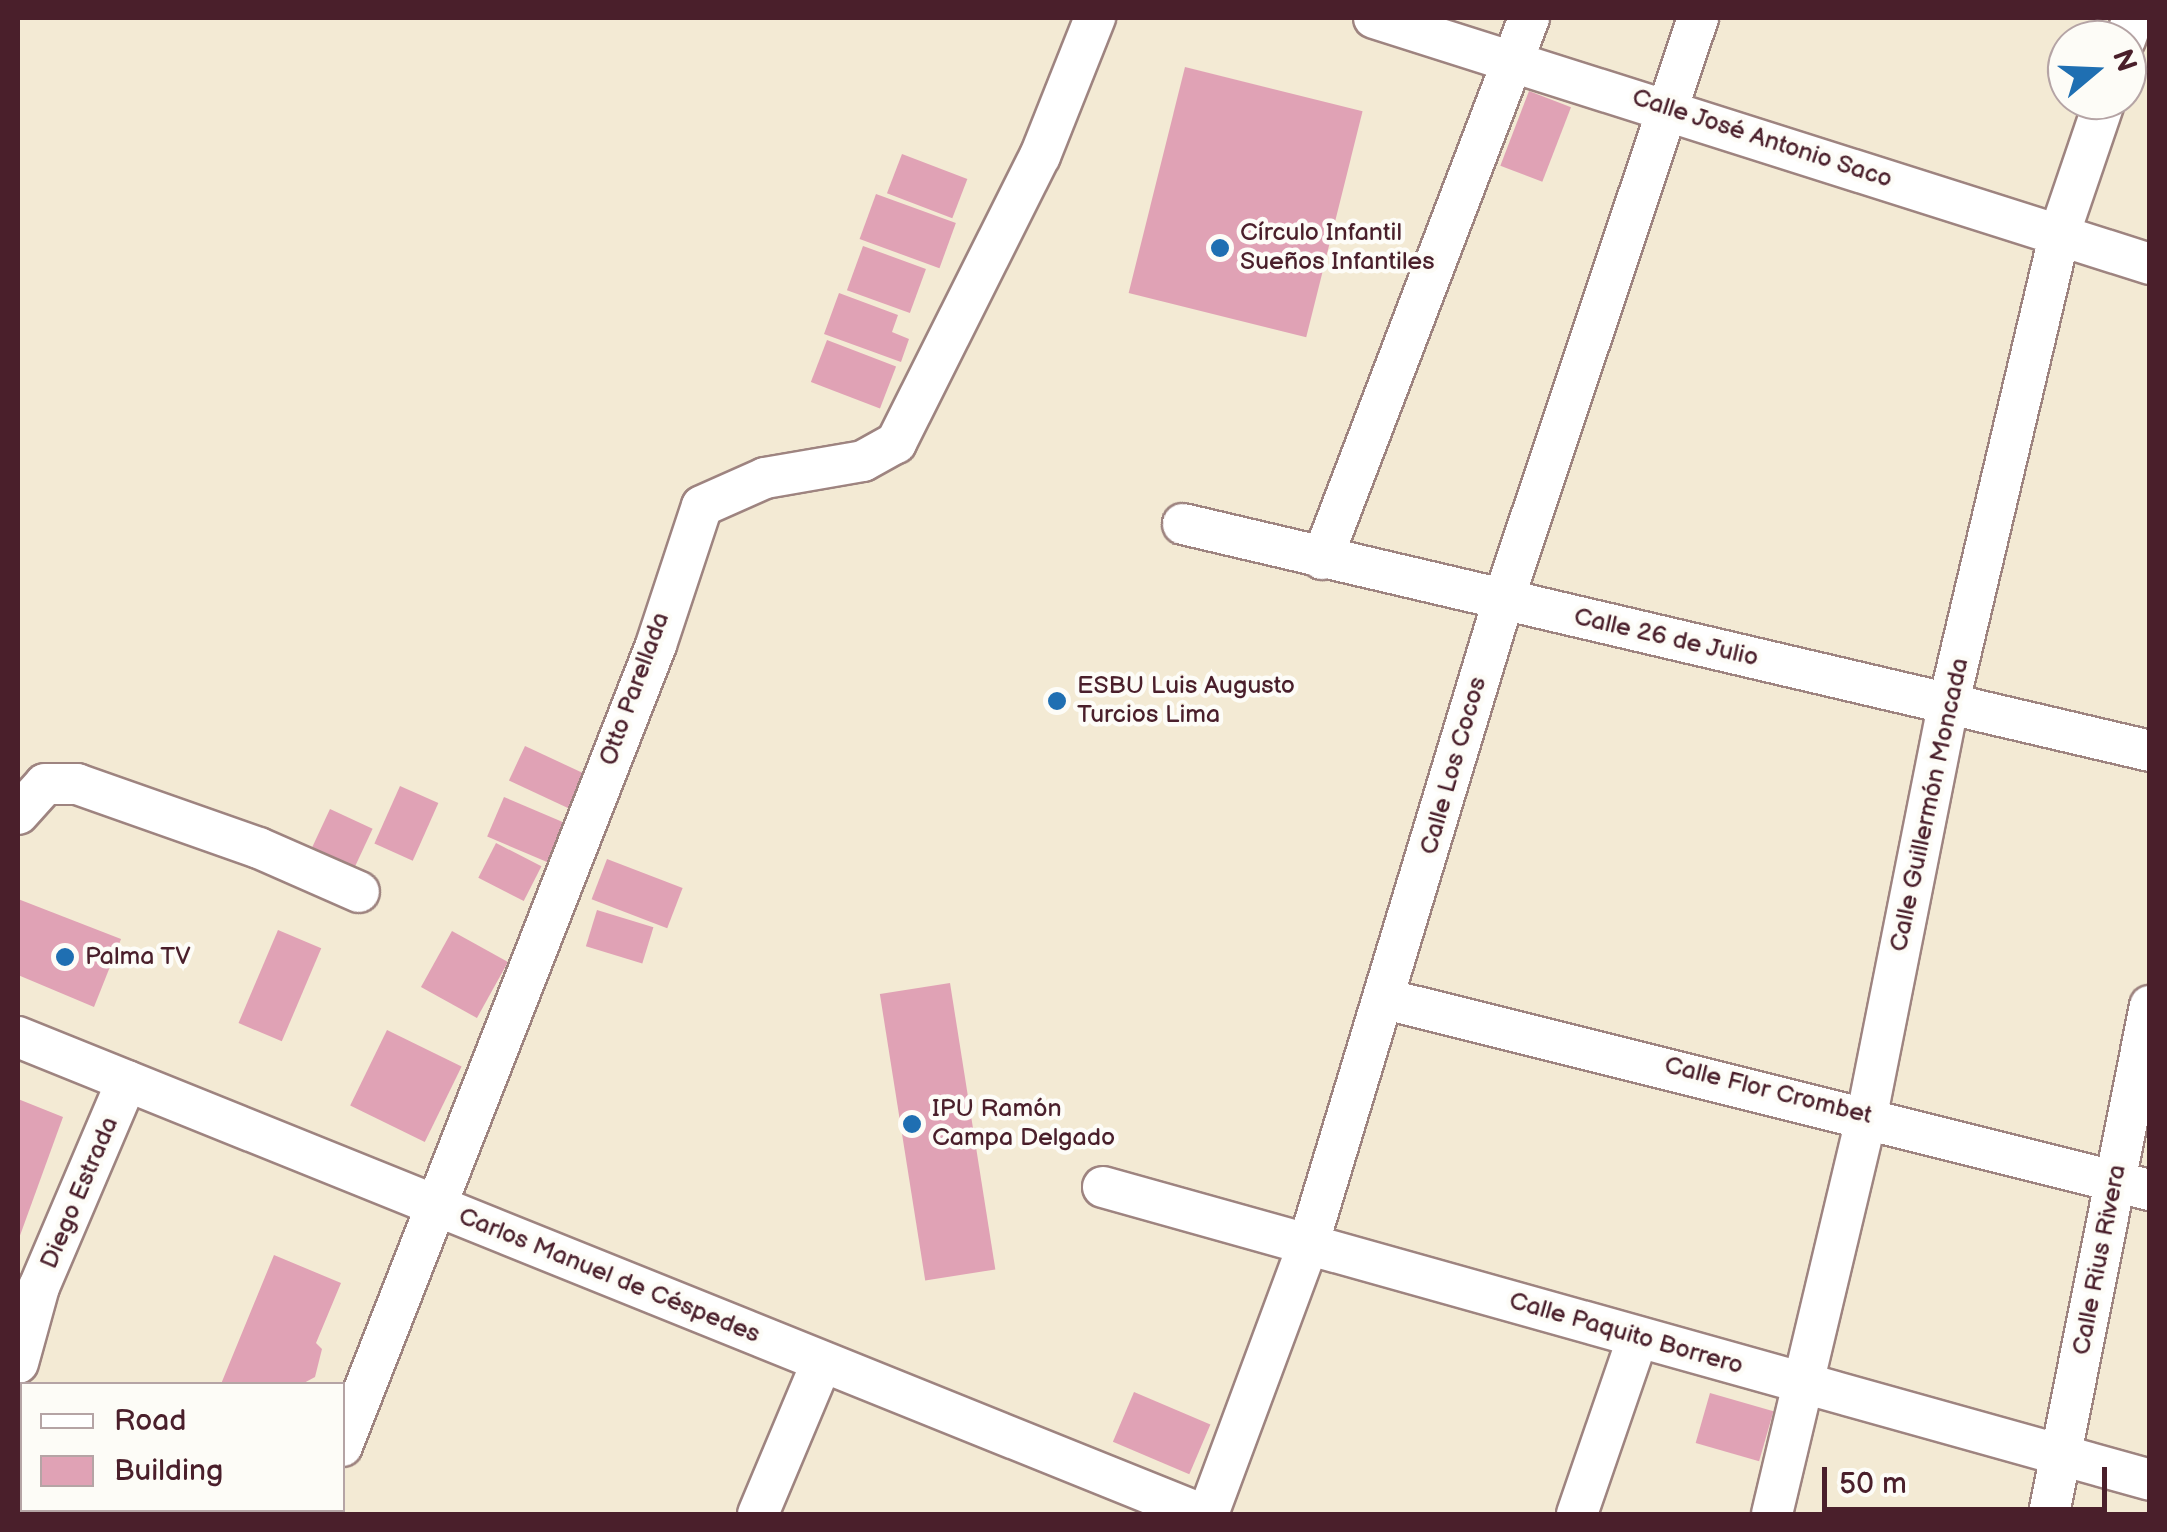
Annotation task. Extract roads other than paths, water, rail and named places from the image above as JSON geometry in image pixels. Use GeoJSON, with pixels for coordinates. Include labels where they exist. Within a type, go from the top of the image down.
{"type":"FeatureCollection","features":[{"type":"Feature","properties":{"kind":"street","name":"Otto Parellada"},"geometry":{"type":"LineString","coordinates":[[345,1438],[656,645],[702,506],[764,478],[863,461],[896,444],[1040,156],[1095,18]]}},
{"type":"Feature","properties":{"kind":"street","name":"Calle José Antonio Saco"},"geometry":{"type":"LineString","coordinates":[[1374,18],[1670,108],[2150,264]]}},
{"type":"Feature","properties":{"kind":"street"},"geometry":{"type":"LineString","coordinates":[[1322,559],[1529,18]]}},
{"type":"Feature","properties":{"kind":"street","name":"Calle Los Cocos"},"geometry":{"type":"LineString","coordinates":[[1204,1514],[1308,1244],[1386,999],[1503,601],[1698,18]]}},
{"type":"Feature","properties":{"kind":"street","name":"Calle Guillermón Moncada"},"geometry":{"type":"LineString","coordinates":[[1772,1514],[1867,1115],[1949,702],[2059,234],[2098,120]]}},
{"type":"Feature","properties":{"kind":"street","name":"Calle 26 de Julio"},"geometry":{"type":"LineString","coordinates":[[1182,524],[2150,751]]}},
{"type":"Feature","properties":{"kind":"street"},"geometry":{"type":"LineString","coordinates":[[18,814],[45,784],[77,784],[260,848],[359,892]]}},
{"type":"Feature","properties":{"kind":"street","name":"Calle Flor Crombet"},"geometry":{"type":"LineString","coordinates":[[1386,999],[1867,1115],[2133,1186]]}},
{"type":"Feature","properties":{"kind":"street","name":"Calle Rius Rivera"},"geometry":{"type":"LineString","coordinates":[[2049,1514],[2061,1453],[2133,1186],[2150,1006]]}},
{"type":"Feature","properties":{"kind":"street","name":"Carlos Manuel de Céspedes"},"geometry":{"type":"LineString","coordinates":[[18,1037],[1204,1514]]}},
{"type":"Feature","properties":{"kind":"street","name":"Diego Estrada"},"geometry":{"type":"LineString","coordinates":[[18,1363],[40,1288],[128,1081]]}},
{"type":"Feature","properties":{"kind":"street","name":"Calle Paquito Borrero"},"geometry":{"type":"LineString","coordinates":[[1103,1187],[2150,1480]]}},
{"type":"Feature","properties":{"kind":"street"},"geometry":{"type":"LineString","coordinates":[[1577,1514],[1638,1337]]}},
{"type":"Feature","properties":{"kind":"street"},"geometry":{"type":"LineString","coordinates":[[758,1514],[822,1362]]}},
{"type":"Feature","properties":{"kind":"place","name":"Círculo Infantil Sueños Infantiles"},"geometry":{"type":"Point","coordinates":[1220,248]}},
{"type":"Feature","properties":{"kind":"place","name":"ESBU Luis Augusto Turcios Lima"},"geometry":{"type":"Point","coordinates":[1057,701]}},
{"type":"Feature","properties":{"kind":"place","name":"Palma TV"},"geometry":{"type":"Point","coordinates":[65,957]}},
{"type":"Feature","properties":{"kind":"place","name":"IPU Ramón Campa Delgado"},"geometry":{"type":"Point","coordinates":[912,1124]}}]}
